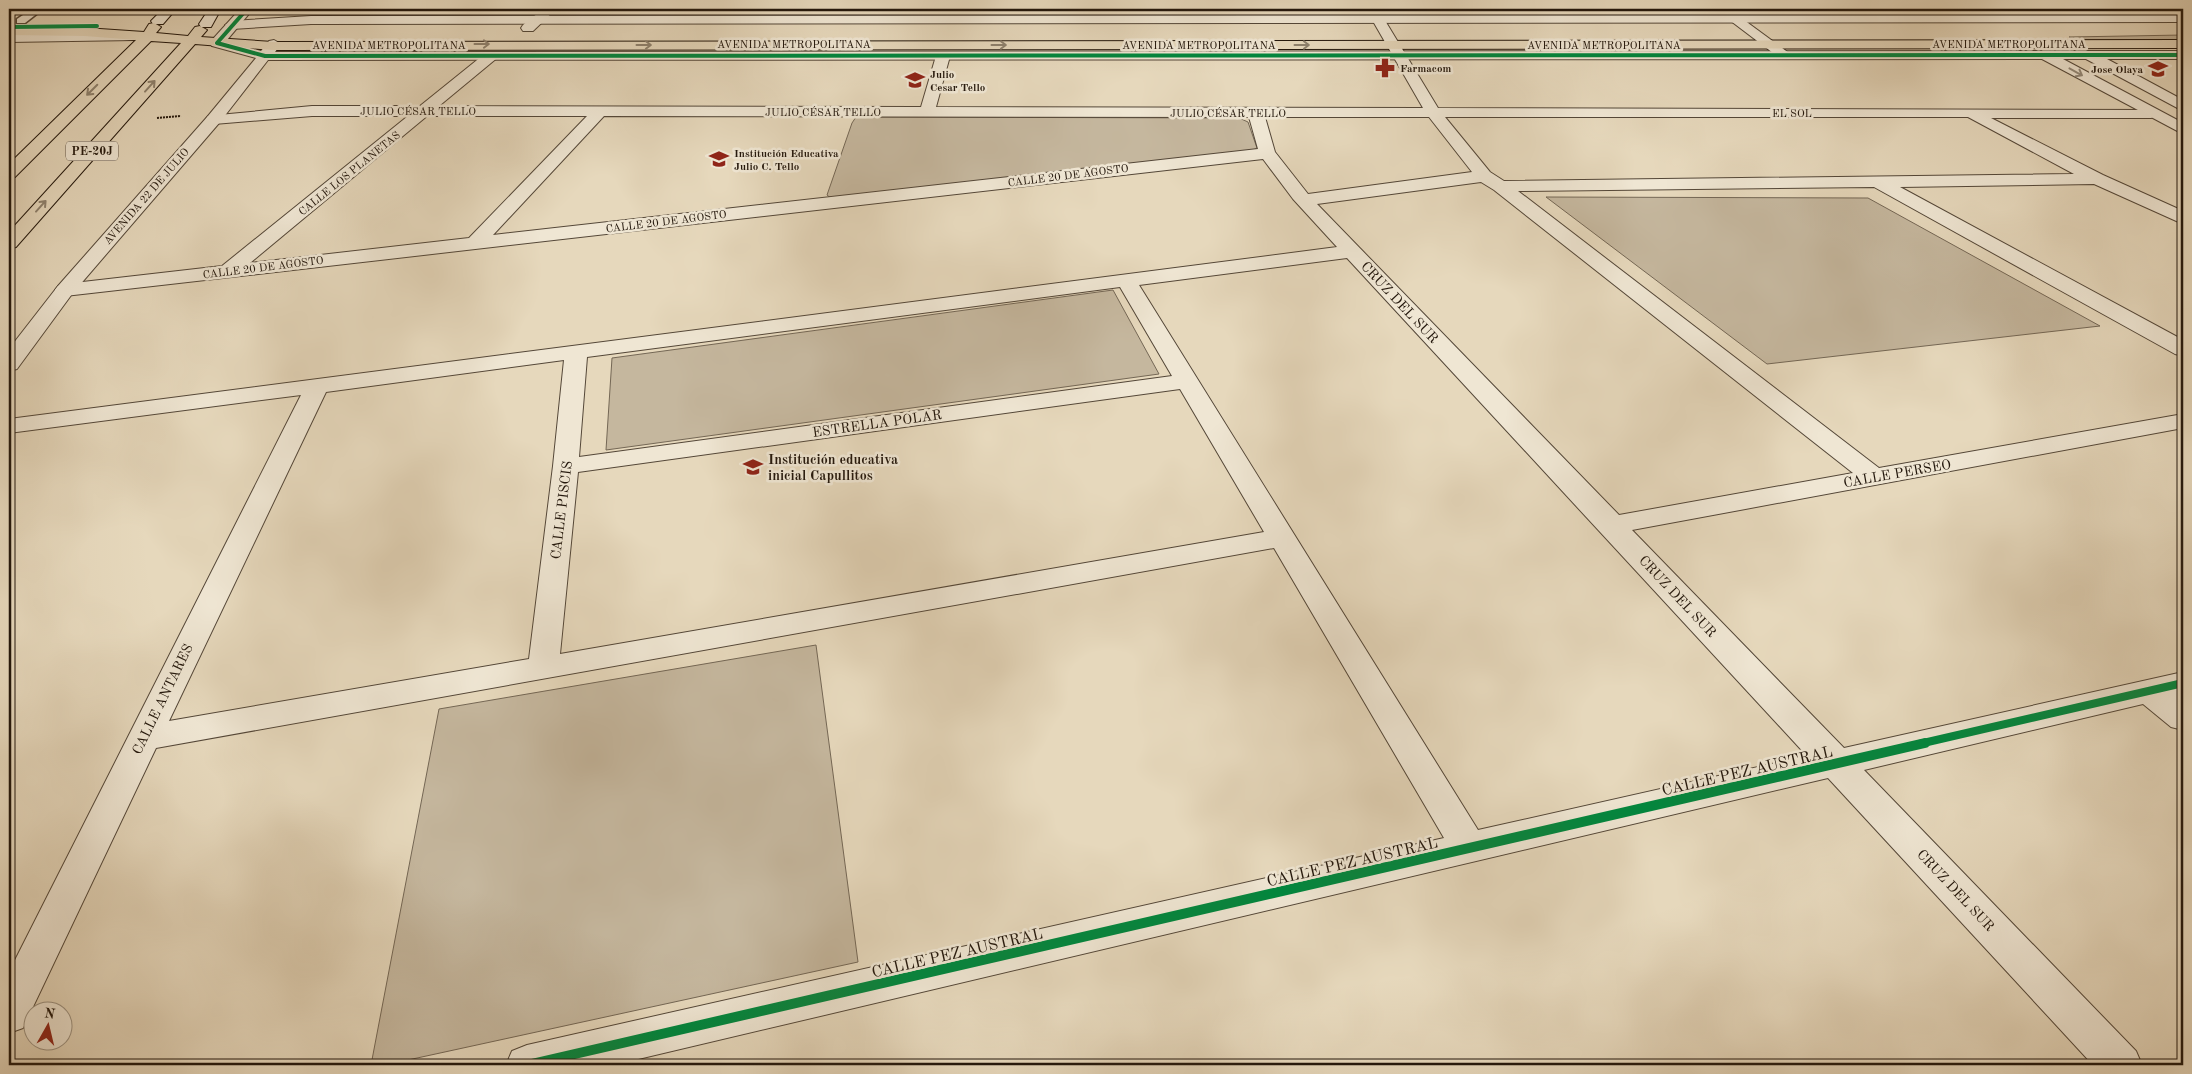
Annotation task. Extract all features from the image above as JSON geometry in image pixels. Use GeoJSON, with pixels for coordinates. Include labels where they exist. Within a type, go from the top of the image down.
{"type":"FeatureCollection","features":[{"type":"Feature","properties":{"kind":"main road"},"geometry":{"type":"LineString","coordinates":[[15,21],[109,20]]}},
{"type":"Feature","properties":{"kind":"main road","name":"AVENIDA METROPOLITANA"},"geometry":{"type":"LineString","coordinates":[[139,20],[284,29],[532,24],[1378,20],[1753,32],[2046,32],[2183,22]]}},
{"type":"Feature","properties":{"kind":"main road","name":"PE-20J"},"geometry":{"type":"LineString","coordinates":[[9,173],[147,37],[158,21]]}},
{"type":"Feature","properties":{"kind":"main road","name":"PE-20J"},"geometry":{"type":"LineString","coordinates":[[9,242],[206,24]]}},
{"type":"Feature","properties":{"kind":"main road","name":"AVENIDA METROPOLITANA"},"geometry":{"type":"LineString","coordinates":[[9,31],[85,32],[217,42]]}},
{"type":"Feature","properties":{"kind":"main road","name":"AVENIDA METROPOLITANA"},"geometry":{"type":"LineString","coordinates":[[269,51],[1397,51],[1771,45],[2183,44]]}},
{"type":"Feature","properties":{"kind":"street","name":"PE-20J"},"geometry":{"type":"LineString","coordinates":[[158,21],[170,9]]}},
{"type":"Feature","properties":{"kind":"street","name":"PE-20J"},"geometry":{"type":"LineString","coordinates":[[206,24],[215,9]]}},
{"type":"Feature","properties":{"kind":"street"},"geometry":{"type":"LineString","coordinates":[[217,42],[247,9]]}},
{"type":"Feature","properties":{"kind":"street"},"geometry":{"type":"LineString","coordinates":[[532,24],[550,9]]}},
{"type":"Feature","properties":{"kind":"street"},"geometry":{"type":"LineString","coordinates":[[1721,9],[1786,56]]}},
{"type":"Feature","properties":{"kind":"street"},"geometry":{"type":"LineString","coordinates":[[2161,9],[2183,22]]}},
{"type":"Feature","properties":{"kind":"street"},"geometry":{"type":"LineString","coordinates":[[1976,18],[2183,130]]}},
{"type":"Feature","properties":{"kind":"street"},"geometry":{"type":"LineString","coordinates":[[2021,18],[2183,106]]}},
{"type":"Feature","properties":{"kind":"street","name":"AVENIDA METROPOLITANA"},"geometry":{"type":"LineString","coordinates":[[1378,20],[2058,18],[2183,22]]}},
{"type":"Feature","properties":{"kind":"street","name":"AVENIDA METROPOLITANA"},"geometry":{"type":"LineString","coordinates":[[232,25],[311,20],[532,24]]}},
{"type":"Feature","properties":{"kind":"street"},"geometry":{"type":"LineString","coordinates":[[1378,20],[1432,112],[1492,181],[1874,477]]}},
{"type":"Feature","properties":{"kind":"street","name":"AVENIDA 22 DE JULIO"},"geometry":{"type":"LineString","coordinates":[[9,364],[65,290],[217,116],[269,51],[284,29]]}},
{"type":"Feature","properties":{"kind":"street","name":"AVENIDA METROPOLITANA"},"geometry":{"type":"LineString","coordinates":[[9,38],[147,37]]}},
{"type":"Feature","properties":{"kind":"street","name":"AVENIDA METROPOLITANA"},"geometry":{"type":"LineString","coordinates":[[217,42],[269,51],[492,55],[943,56],[1397,51],[1786,56],[2183,55]]}},
{"type":"Feature","properties":{"kind":"street","name":"CALLE LOS PLANETAS"},"geometry":{"type":"LineString","coordinates":[[228,271],[492,55]]}},
{"type":"Feature","properties":{"kind":"street"},"geometry":{"type":"LineString","coordinates":[[927,112],[943,56]]}},
{"type":"Feature","properties":{"kind":"street","name":"JULIO CÉSAR TELLO"},"geometry":{"type":"LineString","coordinates":[[217,116],[312,111],[1256,114],[1432,112]]}},
{"type":"Feature","properties":{"kind":"street"},"geometry":{"type":"LineString","coordinates":[[475,243],[600,111]]}},
{"type":"Feature","properties":{"kind":"street","name":"EL SOL"},"geometry":{"type":"LineString","coordinates":[[1432,112],[2151,113]]}},
{"type":"Feature","properties":{"kind":"street"},"geometry":{"type":"LineString","coordinates":[[1971,113],[2098,179],[2183,218]]}},
{"type":"Feature","properties":{"kind":"street","name":"CRUZ DEL SUR"},"geometry":{"type":"LineString","coordinates":[[1256,114],[1267,153],[1304,200],[2121,1065]]}},
{"type":"Feature","properties":{"kind":"street","name":"CALLE 20 DE AGOSTO"},"geometry":{"type":"LineString","coordinates":[[65,290],[1267,153]]}},
{"type":"Feature","properties":{"kind":"street"},"geometry":{"type":"LineString","coordinates":[[1304,200],[1492,181],[1877,182],[2098,179]]}},
{"type":"Feature","properties":{"kind":"street"},"geometry":{"type":"LineString","coordinates":[[1877,182],[2183,349]]}},
{"type":"Feature","properties":{"kind":"street"},"geometry":{"type":"LineString","coordinates":[[9,426],[1352,250]]}},
{"type":"Feature","properties":{"kind":"street"},"geometry":{"type":"LineString","coordinates":[[1126,280],[1469,848]]}},
{"type":"Feature","properties":{"kind":"street","name":"CALLE PISCIS"},"geometry":{"type":"LineString","coordinates":[[543,668],[566,466],[576,352]]}},
{"type":"Feature","properties":{"kind":"street","name":"ESTRELLA POLAR"},"geometry":{"type":"LineString","coordinates":[[566,466],[1187,381]]}},
{"type":"Feature","properties":{"kind":"street","name":"CALLE ANTARES"},"geometry":{"type":"LineString","coordinates":[[9,1014],[316,386]]}},
{"type":"Feature","properties":{"kind":"street","name":"CALLE PERSEO"},"geometry":{"type":"LineString","coordinates":[[1611,525],[2183,421]]}},
{"type":"Feature","properties":{"kind":"street"},"geometry":{"type":"LineString","coordinates":[[143,738],[1282,538]]}},
{"type":"Feature","properties":{"kind":"street"},"geometry":{"type":"LineString","coordinates":[[2166,687],[2183,718]]}},
{"type":"Feature","properties":{"kind":"street","name":"CALLE PEZ AUSTRAL"},"geometry":{"type":"LineString","coordinates":[[527,1065],[2166,687]]}},
{"type":"Feature","properties":{"kind":"lane"},"geometry":{"type":"LineString","coordinates":[[15,21],[38,9]]}},
{"type":"Feature","properties":{"kind":"lane"},"geometry":{"type":"LineString","coordinates":[[2039,9],[2058,18]]}},
{"type":"Feature","properties":{"kind":"path"},"geometry":{"type":"LineString","coordinates":[[118,122],[217,116]]}},
{"type":"Feature","properties":{"kind":"shaded area"},"geometry":{"type":"Polygon","coordinates":[[[2183,35],[2183,40],[2079,40],[2069,37],[2183,35]]]}},
{"type":"Feature","properties":{"kind":"shaded area"},"geometry":{"type":"Polygon","coordinates":[[[856,117],[1239,118],[1248,122],[1257,148],[1246,154],[832,199],[827,195],[852,123],[856,117]]]}},
{"type":"Feature","properties":{"kind":"shaded area"},"geometry":{"type":"Polygon","coordinates":[[[1546,197],[1868,198],[2100,326],[1767,364],[1546,197]]]}},
{"type":"Feature","properties":{"kind":"shaded area"},"geometry":{"type":"Polygon","coordinates":[[[1113,290],[1159,374],[606,450],[612,358],[1113,290]]]}},
{"type":"Feature","properties":{"kind":"shaded area"},"geometry":{"type":"Polygon","coordinates":[[[816,645],[858,962],[385,1065],[371,1065],[439,709],[816,645]]]}},
{"type":"Feature","properties":{"kind":"cycle path"},"geometry":{"type":"LineString","coordinates":[[247,9],[217,43],[265,56],[2183,55]]}},
{"type":"Feature","properties":{"kind":"cycle path"},"geometry":{"type":"LineString","coordinates":[[9,27],[97,26]]}},
{"type":"Feature","properties":{"kind":"cycle path"},"geometry":{"type":"LineString","coordinates":[[527,1065],[2183,683]]}},
{"type":"Feature","properties":{"kind":"place","name":"Farmacom"},"geometry":{"type":"Point","coordinates":[1385,68]}},
{"type":"Feature","properties":{"kind":"place","name":"Jose Olaya"},"geometry":{"type":"Point","coordinates":[2158,69]}},
{"type":"Feature","properties":{"kind":"place","name":"Julio Cesar Tello"},"geometry":{"type":"Point","coordinates":[915,80]}},
{"type":"Feature","properties":{"kind":"place","name":"Institución Educativa Julio C. Tello"},"geometry":{"type":"Point","coordinates":[719,159]}},
{"type":"Feature","properties":{"kind":"place","name":"Institución educativa inicial Capullitos"},"geometry":{"type":"Point","coordinates":[753,467]}}]}
